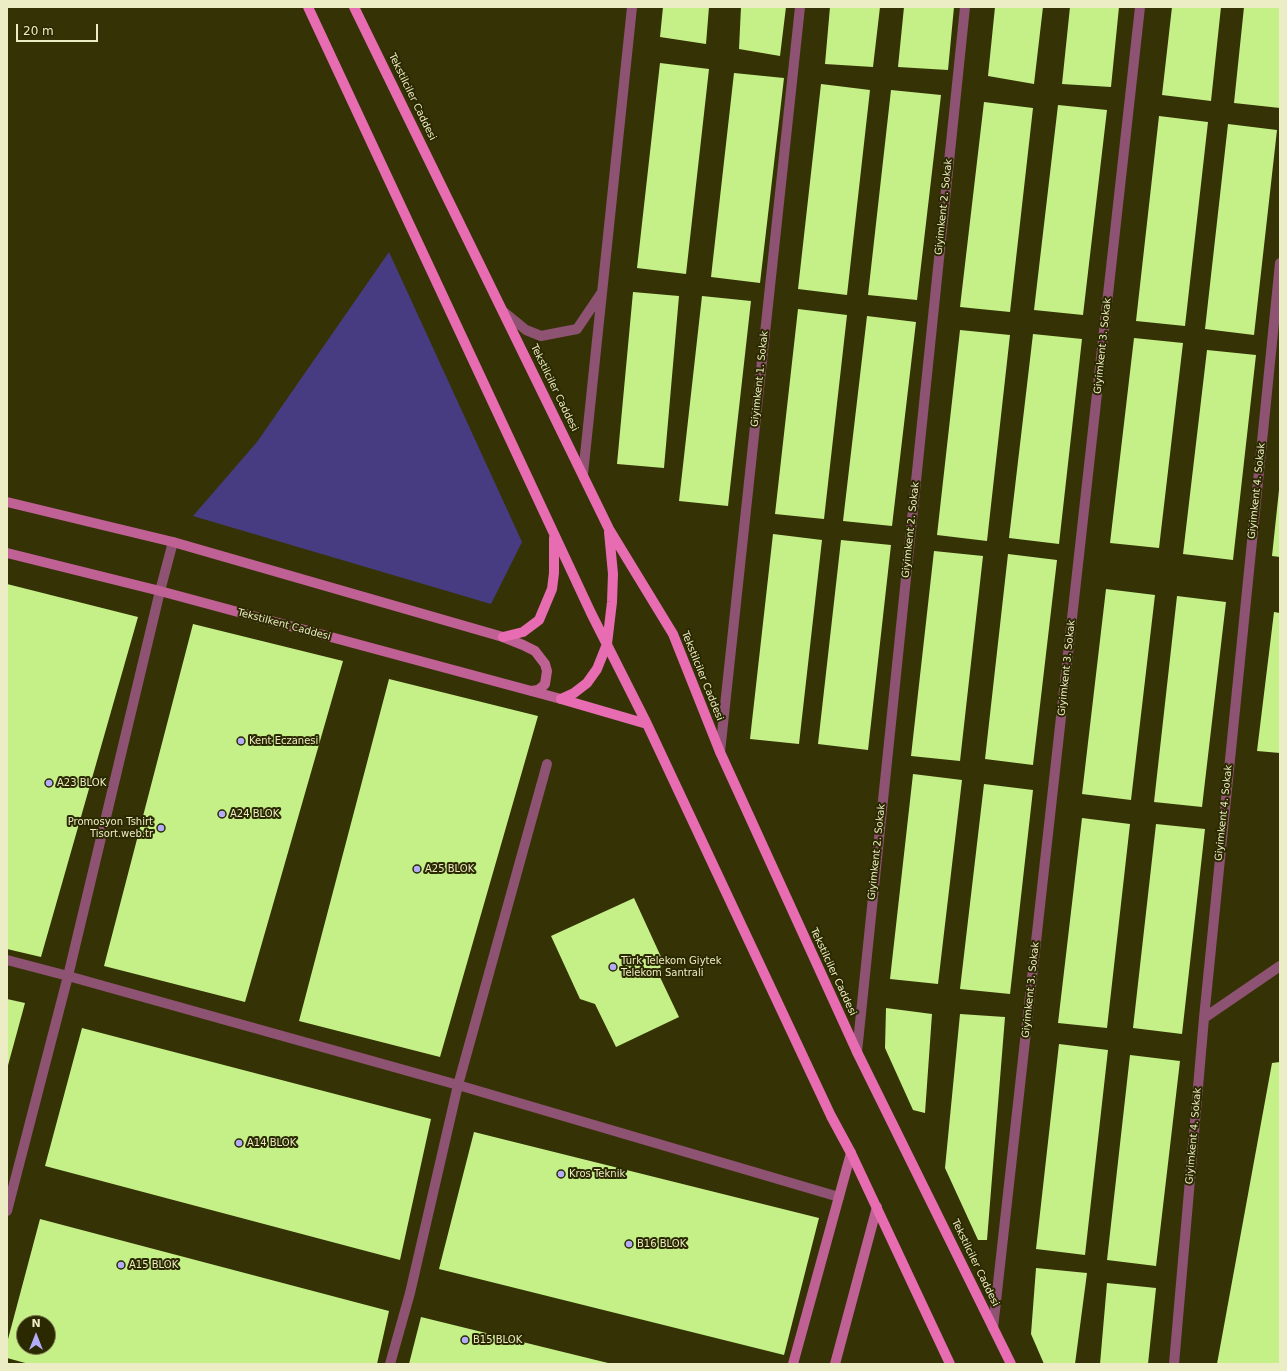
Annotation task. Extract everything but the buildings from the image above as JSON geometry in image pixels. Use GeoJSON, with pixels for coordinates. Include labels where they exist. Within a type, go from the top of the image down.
{"type":"FeatureCollection","features":[{"type":"Feature","properties":{"kind":"main road"},"geometry":{"type":"LineString","coordinates":[[308,7],[591,613],[647,724],[831,1116],[851,1153],[950,1364]]}},
{"type":"Feature","properties":{"kind":"main road","name":"Tekstilciler Caddesi"},"geometry":{"type":"LineString","coordinates":[[354,7],[609,529],[673,634],[720,752],[857,1052],[1011,1364]]}},
{"type":"Feature","properties":{"kind":"main road"},"geometry":{"type":"LineString","coordinates":[[7,502],[174,542],[504,637],[535,652],[545,664],[547,672],[545,684],[538,690],[531,691]]}},
{"type":"Feature","properties":{"kind":"main road"},"geometry":{"type":"LineString","coordinates":[[561,699],[574,693],[587,683],[597,669],[607,644],[612,602],[613,574],[609,529]]}},
{"type":"Feature","properties":{"kind":"main road"},"geometry":{"type":"LineString","coordinates":[[504,637],[523,632],[539,620],[546,605],[552,584],[554,534]]}},
{"type":"Feature","properties":{"kind":"main road","name":"Tekstilkent Caddesi"},"geometry":{"type":"LineString","coordinates":[[7,552],[561,699]]}},
{"type":"Feature","properties":{"kind":"main road"},"geometry":{"type":"LineString","coordinates":[[561,699],[647,724]]}},
{"type":"Feature","properties":{"kind":"main road"},"geometry":{"type":"LineString","coordinates":[[793,1364],[851,1153]]}},
{"type":"Feature","properties":{"kind":"main road"},"geometry":{"type":"LineString","coordinates":[[835,1364],[876,1207]]}},
{"type":"Feature","properties":{"kind":"street"},"geometry":{"type":"LineString","coordinates":[[583,474],[632,7]]}},
{"type":"Feature","properties":{"kind":"street","name":"Giyimkent 1. Sokak"},"geometry":{"type":"LineString","coordinates":[[720,752],[800,7]]}},
{"type":"Feature","properties":{"kind":"street","name":"Giyimkent 2. Sokak"},"geometry":{"type":"LineString","coordinates":[[857,1052],[965,7]]}},
{"type":"Feature","properties":{"kind":"street","name":"Giyimkent 3. Sokak"},"geometry":{"type":"LineString","coordinates":[[993,1328],[1140,7]]}},
{"type":"Feature","properties":{"kind":"street","name":"Giyimkent 4. Sokak"},"geometry":{"type":"LineString","coordinates":[[1174,1364],[1204,1018],[1280,263]]}},
{"type":"Feature","properties":{"kind":"street"},"geometry":{"type":"LineString","coordinates":[[504,312],[526,330],[541,336],[577,329],[603,290]]}},
{"type":"Feature","properties":{"kind":"street"},"geometry":{"type":"LineString","coordinates":[[7,1211],[68,976],[160,592],[174,542]]}},
{"type":"Feature","properties":{"kind":"street"},"geometry":{"type":"LineString","coordinates":[[390,1364],[411,1286],[458,1085],[547,764]]}},
{"type":"Feature","properties":{"kind":"street"},"geometry":{"type":"LineString","coordinates":[[7,960],[458,1085],[839,1197]]}},
{"type":"Feature","properties":{"kind":"street"},"geometry":{"type":"LineString","coordinates":[[1204,1018],[1280,966]]}},
{"type":"Feature","properties":{"kind":"shaded area"},"geometry":{"type":"Polygon","coordinates":[[[389,252],[522,542],[491,604],[193,516],[257,442],[389,252]]]}},
{"type":"Feature","properties":{"kind":"place","name":"Kent Eczanesi"},"geometry":{"type":"Point","coordinates":[241,741]}},
{"type":"Feature","properties":{"kind":"place","name":"A23 BLOK"},"geometry":{"type":"Point","coordinates":[49,783]}},
{"type":"Feature","properties":{"kind":"place","name":"A24 BLOK"},"geometry":{"type":"Point","coordinates":[222,814]}},
{"type":"Feature","properties":{"kind":"place","name":"Promosyon Tshirt Tisort.web.tr"},"geometry":{"type":"Point","coordinates":[161,828]}},
{"type":"Feature","properties":{"kind":"place","name":"A25 BLOK"},"geometry":{"type":"Point","coordinates":[417,869]}},
{"type":"Feature","properties":{"kind":"place","name":"Türk Telekom Giytek Telekom Santrali"},"geometry":{"type":"Point","coordinates":[613,967]}},
{"type":"Feature","properties":{"kind":"place","name":"A14 BLOK"},"geometry":{"type":"Point","coordinates":[239,1143]}},
{"type":"Feature","properties":{"kind":"place","name":"Kros Teknik"},"geometry":{"type":"Point","coordinates":[561,1174]}},
{"type":"Feature","properties":{"kind":"place","name":"B16 BLOK"},"geometry":{"type":"Point","coordinates":[629,1244]}},
{"type":"Feature","properties":{"kind":"place","name":"A15 BLOK"},"geometry":{"type":"Point","coordinates":[121,1265]}},
{"type":"Feature","properties":{"kind":"place","name":"B15 BLOK"},"geometry":{"type":"Point","coordinates":[465,1340]}}]}
